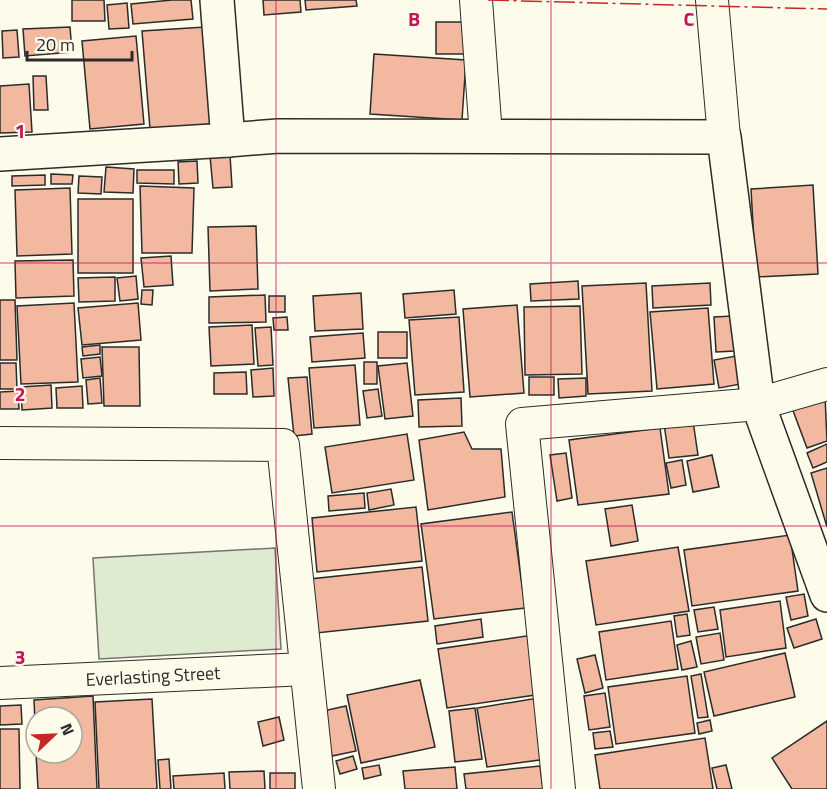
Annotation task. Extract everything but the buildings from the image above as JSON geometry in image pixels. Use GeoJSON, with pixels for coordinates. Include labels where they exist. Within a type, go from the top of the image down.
{"type":"FeatureCollection","features":[{"type":"Feature","properties":{"kind":"street"},"geometry":{"type":"LineString","coordinates":[[217,0],[228,141]]}},
{"type":"Feature","properties":{"kind":"street"},"geometry":{"type":"LineString","coordinates":[[476,0],[486,136]]}},
{"type":"Feature","properties":{"kind":"street"},"geometry":{"type":"LineString","coordinates":[[712,0],[724,137],[758,404],[827,595]]}},
{"type":"Feature","properties":{"kind":"street"},"geometry":{"type":"LineString","coordinates":[[0,154],[278,136],[724,137]]}},
{"type":"Feature","properties":{"kind":"street"},"geometry":{"type":"LineString","coordinates":[[559,789],[522,424],[758,404],[827,384]]}},
{"type":"Feature","properties":{"kind":"street"},"geometry":{"type":"LineString","coordinates":[[0,443],[283,445],[319,789]]}},
{"type":"Feature","properties":{"kind":"street","name":"Everlasting Street"},"geometry":{"type":"LineString","coordinates":[[0,683],[306,669]]}},
{"type":"Feature","properties":{"kind":"green space"},"geometry":{"type":"Polygon","coordinates":[[[275,548],[281,649],[99,659],[93,558],[275,548]]]}},
{"type":"Feature","properties":{"kind":"power"},"geometry":{"type":"LineString","coordinates":[[488,0],[827,9]]}}]}
